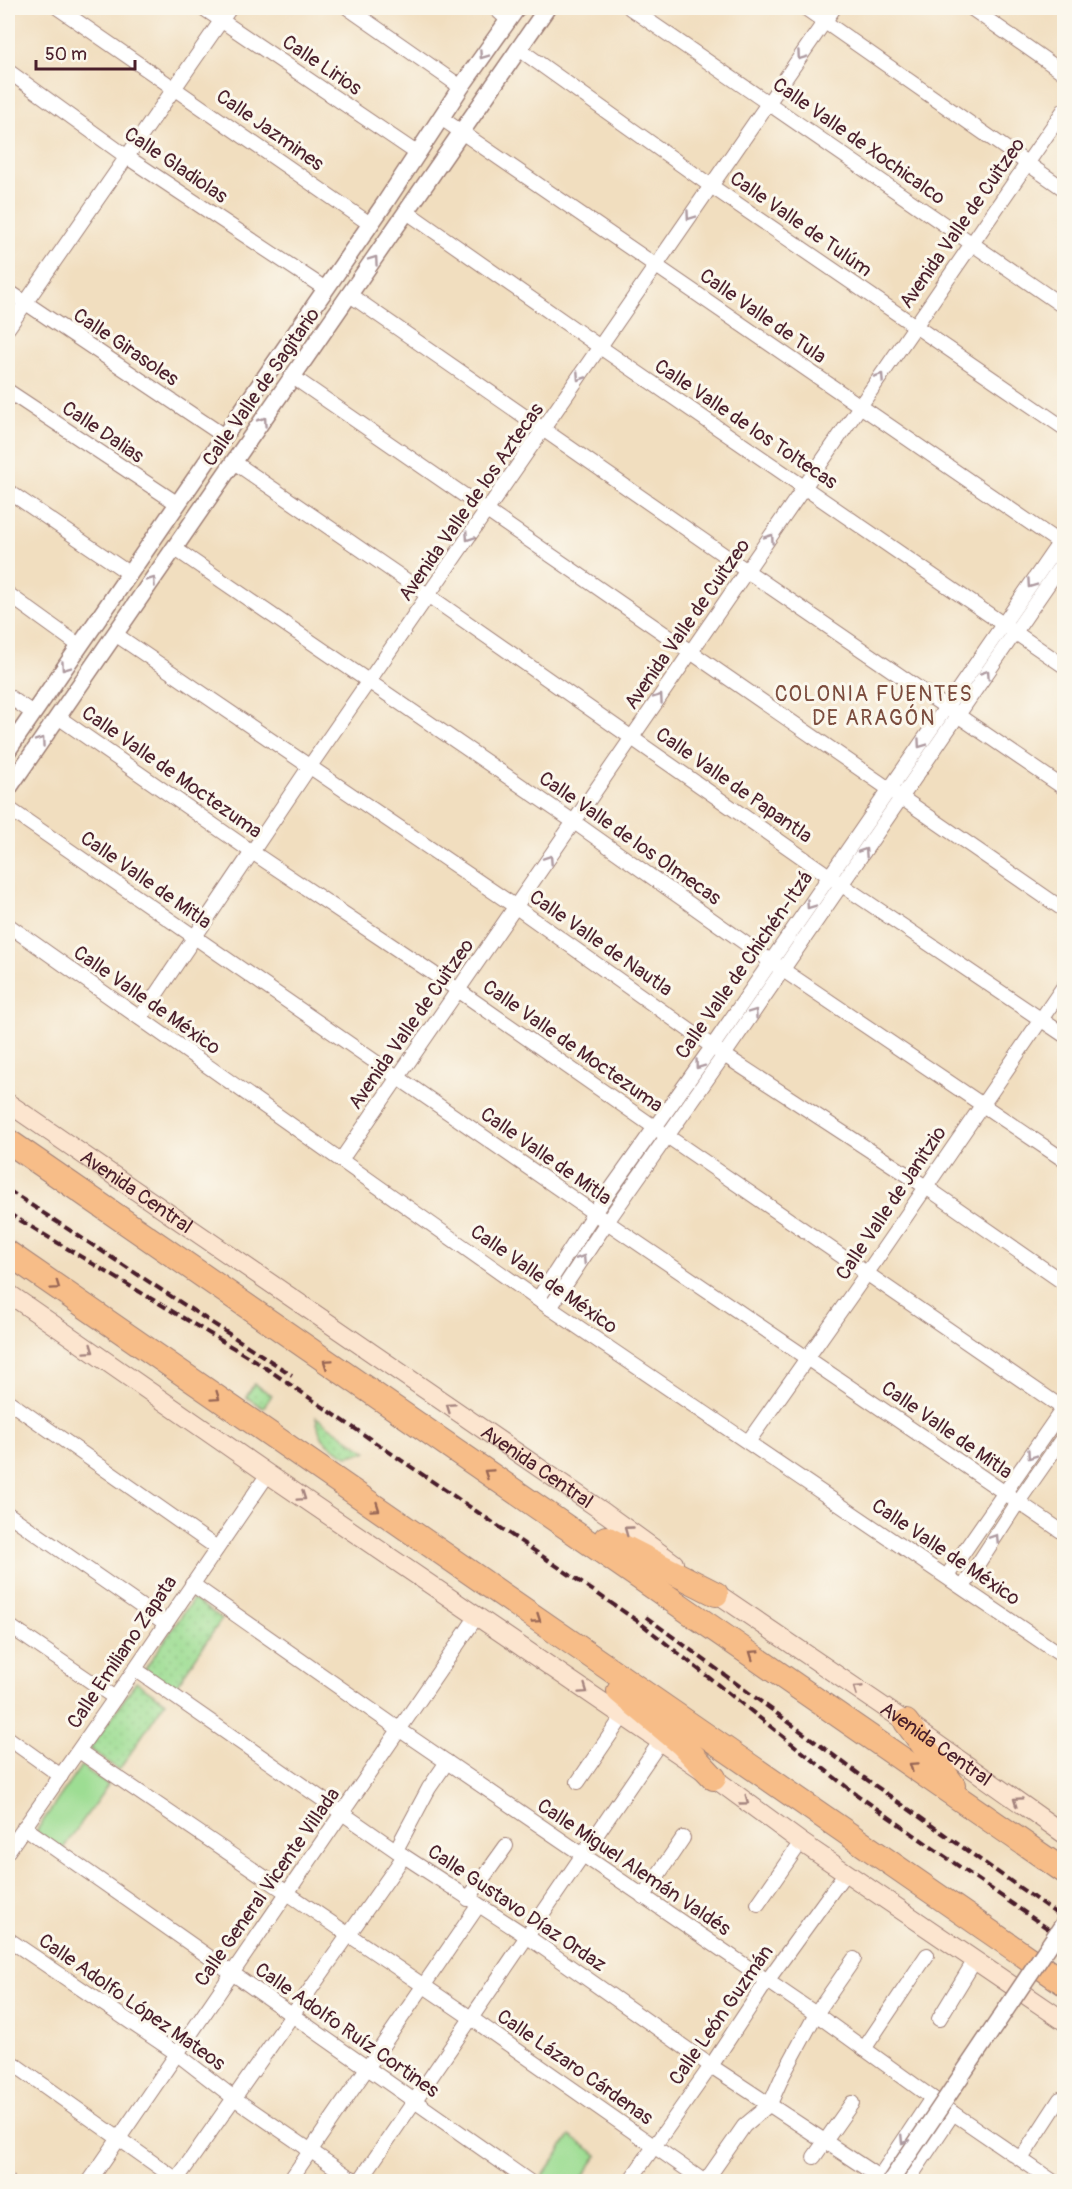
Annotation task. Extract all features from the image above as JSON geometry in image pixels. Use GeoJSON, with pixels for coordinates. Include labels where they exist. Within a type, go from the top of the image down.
{"type":"FeatureCollection","features":[{"type":"Feature","properties":{"kind":"highway","name":"Avenida Central"},"geometry":{"type":"LineString","coordinates":[[8,1141],[1065,1871]]}},
{"type":"Feature","properties":{"kind":"highway"},"geometry":{"type":"LineString","coordinates":[[8,1253],[1065,1983]]}},
{"type":"Feature","properties":{"kind":"highway"},"geometry":{"type":"LineString","coordinates":[[519,1494],[716,1594]]}},
{"type":"Feature","properties":{"kind":"highway"},"geometry":{"type":"LineString","coordinates":[[581,1649],[622,1695],[682,1744],[714,1778]]}},
{"type":"Feature","properties":{"kind":"highway"},"geometry":{"type":"LineString","coordinates":[[906,1722],[965,1802]]}},
{"type":"Feature","properties":{"kind":"main road","name":"Avenida Central"},"geometry":{"type":"LineString","coordinates":[[8,1102],[605,1513],[716,1594],[906,1722],[1065,1834]]}},
{"type":"Feature","properties":{"kind":"main road"},"geometry":{"type":"LineString","coordinates":[[8,1293],[268,1474],[714,1778],[801,1842],[1065,2021]]}},
{"type":"Feature","properties":{"kind":"street","name":"Calle Jazmines"},"geometry":{"type":"LineString","coordinates":[[58,8],[370,224]]}},
{"type":"Feature","properties":{"kind":"street","name":"Calle Lirios"},"geometry":{"type":"LineString","coordinates":[[203,8],[418,154]]}},
{"type":"Feature","properties":{"kind":"street"},"geometry":{"type":"LineString","coordinates":[[8,328],[230,8]]}},
{"type":"Feature","properties":{"kind":"street"},"geometry":{"type":"LineString","coordinates":[[348,8],[461,87]]}},
{"type":"Feature","properties":{"kind":"street"},"geometry":{"type":"LineString","coordinates":[[495,8],[512,14]]}},
{"type":"Feature","properties":{"kind":"street","name":"Calle Valle de Sagitario"},"geometry":{"type":"LineString","coordinates":[[8,789],[547,8]]}},
{"type":"Feature","properties":{"kind":"street","name":"Calle Valle de Xochicalco"},"geometry":{"type":"LineString","coordinates":[[630,8],[1065,307]]}},
{"type":"Feature","properties":{"kind":"street"},"geometry":{"type":"LineString","coordinates":[[805,8],[1065,189]]}},
{"type":"Feature","properties":{"kind":"street","name":"Avenida Valle de los Aztecas"},"geometry":{"type":"LineString","coordinates":[[140,1018],[310,766],[544,431],[834,8]]}},
{"type":"Feature","properties":{"kind":"street"},"geometry":{"type":"LineString","coordinates":[[971,8],[1065,73]]}},
{"type":"Feature","properties":{"kind":"street","name":"Calle Valle de Sagitario"},"geometry":{"type":"LineString","coordinates":[[8,750],[512,14]]}},
{"type":"Feature","properties":{"kind":"street","name":"Calle Valle de Tulúm"},"geometry":{"type":"LineString","coordinates":[[519,49],[711,186],[1065,428]]}},
{"type":"Feature","properties":{"kind":"street","name":"Calle Gladiolas"},"geometry":{"type":"LineString","coordinates":[[8,71],[127,157],[324,288]]}},
{"type":"Feature","properties":{"kind":"street","name":"Avenida Valle de Cuitzeo"},"geometry":{"type":"LineString","coordinates":[[341,1160],[1065,110]]}},
{"type":"Feature","properties":{"kind":"street","name":"Calle Valle de Tula"},"geometry":{"type":"LineString","coordinates":[[441,117],[860,407],[1063,541]]}},
{"type":"Feature","properties":{"kind":"street","name":"Calle Valle de los Toltecas"},"geometry":{"type":"LineString","coordinates":[[407,212],[1065,666]]}},
{"type":"Feature","properties":{"kind":"street","name":"Calle Girasoles"},"geometry":{"type":"LineString","coordinates":[[8,291],[224,436]]}},
{"type":"Feature","properties":{"kind":"street"},"geometry":{"type":"LineString","coordinates":[[350,295],[747,571],[1065,788]]}},
{"type":"Feature","properties":{"kind":"street"},"geometry":{"type":"LineString","coordinates":[[293,377],[1065,910]]}},
{"type":"Feature","properties":{"kind":"street","name":"Calle Dalias"},"geometry":{"type":"LineString","coordinates":[[8,391],[178,504]]}},
{"type":"Feature","properties":{"kind":"street","name":"Calle Valle de Papantla"},"geometry":{"type":"LineString","coordinates":[[234,462],[842,885],[1065,1035]]}},
{"type":"Feature","properties":{"kind":"street"},"geometry":{"type":"LineString","coordinates":[[8,491],[130,574]]}},
{"type":"Feature","properties":{"kind":"street","name":"Calle Valle de Chichén-Itzá"},"geometry":{"type":"LineString","coordinates":[[538,1299],[594,1213],[771,962],[1003,623],[1063,541]]}},
{"type":"Feature","properties":{"kind":"street","name":"Calle Valle de los Olmecas"},"geometry":{"type":"LineString","coordinates":[[174,548],[574,822],[771,962],[1065,1160]]}},
{"type":"Feature","properties":{"kind":"street","name":"Calle Valle de Chichén-Itzá"},"geometry":{"type":"LineString","coordinates":[[550,1308],[607,1222],[1065,561]]}},
{"type":"Feature","properties":{"kind":"street"},"geometry":{"type":"LineString","coordinates":[[8,594],[80,646]]}},
{"type":"Feature","properties":{"kind":"street","name":"Calle Valle de Nautla"},"geometry":{"type":"LineString","coordinates":[[115,634],[516,907],[712,1047],[926,1187],[1065,1284]]}},
{"type":"Feature","properties":{"kind":"street"},"geometry":{"type":"LineString","coordinates":[[8,696],[33,713]]}},
{"type":"Feature","properties":{"kind":"street","name":"Calle Valle de Moctezuma"},"geometry":{"type":"LineString","coordinates":[[58,717],[1064,1408]]}},
{"type":"Feature","properties":{"kind":"street","name":"Calle Valle de Mitla"},"geometry":{"type":"LineString","coordinates":[[8,808],[607,1222],[1065,1533]]}},
{"type":"Feature","properties":{"kind":"street","name":"Calle Valle de México"},"geometry":{"type":"LineString","coordinates":[[8,925],[550,1308],[1065,1657]]}},
{"type":"Feature","properties":{"kind":"street","name":"Calle Valle de Janitzio"},"geometry":{"type":"LineString","coordinates":[[748,1442],[1065,986]]}},
{"type":"Feature","properties":{"kind":"street"},"geometry":{"type":"LineString","coordinates":[[8,1401],[217,1548]]}},
{"type":"Feature","properties":{"kind":"street"},"geometry":{"type":"LineString","coordinates":[[947,1576],[1064,1408]]}},
{"type":"Feature","properties":{"kind":"street"},"geometry":{"type":"LineString","coordinates":[[963,1587],[1018,1502],[1065,1436]]}},
{"type":"Feature","properties":{"kind":"street","name":"Calle Emiliano Zapata"},"geometry":{"type":"LineString","coordinates":[[8,1850],[79,1751],[268,1474]]}},
{"type":"Feature","properties":{"kind":"street"},"geometry":{"type":"LineString","coordinates":[[8,1514],[165,1623]]}},
{"type":"Feature","properties":{"kind":"street","name":"Calle Miguel Alemán Valdés"},"geometry":{"type":"LineString","coordinates":[[192,1584],[1054,2181]]}},
{"type":"Feature","properties":{"kind":"street","name":"Calle General Vicente Villada"},"geometry":{"type":"LineString","coordinates":[[89,2181],[477,1616]]}},
{"type":"Feature","properties":{"kind":"street"},"geometry":{"type":"LineString","coordinates":[[8,1625],[115,1698]]}},
{"type":"Feature","properties":{"kind":"street","name":"Calle Gustavo Díaz Ordaz"},"geometry":{"type":"LineString","coordinates":[[135,1669],[400,1853],[528,1937],[711,2066],[882,2180]]}},
{"type":"Feature","properties":{"kind":"street"},"geometry":{"type":"LineString","coordinates":[[578,1782],[623,1716]]}},
{"type":"Feature","properties":{"kind":"street"},"geometry":{"type":"LineString","coordinates":[[8,1738],[61,1776]]}},
{"type":"Feature","properties":{"kind":"street"},"geometry":{"type":"LineString","coordinates":[[360,2181],[660,1742]]}},
{"type":"Feature","properties":{"kind":"street","name":"Calle Lázaro Cárdenas"},"geometry":{"type":"LineString","coordinates":[[79,1751],[471,2018],[705,2181]]}},
{"type":"Feature","properties":{"kind":"street"},"geometry":{"type":"LineString","coordinates":[[347,1935],[400,1853],[429,1788],[447,1762]]}},
{"type":"Feature","properties":{"kind":"street","name":"Calle Adolfo Ruíz Cortines"},"geometry":{"type":"LineString","coordinates":[[24,1827],[530,2181]]}},
{"type":"Feature","properties":{"kind":"street"},"geometry":{"type":"LineString","coordinates":[[643,1897],[682,1838]]}},
{"type":"Feature","properties":{"kind":"street"},"geometry":{"type":"LineString","coordinates":[[758,1904],[801,1842]]}},
{"type":"Feature","properties":{"kind":"street"},"geometry":{"type":"LineString","coordinates":[[289,2181],[423,1986],[506,1846]]}},
{"type":"Feature","properties":{"kind":"street","name":"Calle León Guzmán"},"geometry":{"type":"LineString","coordinates":[[629,2181],[711,2066],[767,1981],[846,1872]]}},
{"type":"Feature","properties":{"kind":"street"},"geometry":{"type":"LineString","coordinates":[[882,2180],[1065,1923]]}},
{"type":"Feature","properties":{"kind":"street","name":"Calle Adolfo López Mateos"},"geometry":{"type":"LineString","coordinates":[[234,2098],[347,1935]]}},
{"type":"Feature","properties":{"kind":"street","name":"Calle Adolfo López Mateos"},"geometry":{"type":"LineString","coordinates":[[8,1939],[176,2054],[234,2098],[311,2151],[349,2177],[360,2181]]}},
{"type":"Feature","properties":{"kind":"street"},"geometry":{"type":"LineString","coordinates":[[864,2049],[927,1955]]}},
{"type":"Feature","properties":{"kind":"street"},"geometry":{"type":"LineString","coordinates":[[705,2181],[744,2126],[770,2104],[816,2014],[854,1959]]}},
{"type":"Feature","properties":{"kind":"street"},"geometry":{"type":"LineString","coordinates":[[939,2019],[975,1960]]}},
{"type":"Feature","properties":{"kind":"street"},"geometry":{"type":"LineString","coordinates":[[8,2060],[177,2181],[234,2098]]}},
{"type":"Feature","properties":{"kind":"street"},"geometry":{"type":"LineString","coordinates":[[882,2180],[932,2097]]}},
{"type":"Feature","properties":{"kind":"street"},"geometry":{"type":"LineString","coordinates":[[1021,2159],[1060,2099]]}},
{"type":"Feature","properties":{"kind":"street"},"geometry":{"type":"LineString","coordinates":[[814,2157],[852,2103]]}},
{"type":"Feature","properties":{"kind":"street"},"geometry":{"type":"LineString","coordinates":[[907,2181],[953,2113]]}},
{"type":"Feature","properties":{"kind":"green space"},"geometry":{"type":"Polygon","coordinates":[[[254,1384],[272,1395],[263,1408],[246,1397],[254,1384]]]}},
{"type":"Feature","properties":{"kind":"green space"},"geometry":{"type":"Polygon","coordinates":[[[316,1417],[367,1452],[347,1456],[329,1444],[322,1437],[316,1417]]]}},
{"type":"Feature","properties":{"kind":"green space"},"geometry":{"type":"Polygon","coordinates":[[[193,1599],[222,1619],[174,1689],[145,1669],[193,1599]]]}},
{"type":"Feature","properties":{"kind":"green space"},"geometry":{"type":"Polygon","coordinates":[[[136,1682],[165,1702],[119,1770],[90,1749],[136,1682]]]}},
{"type":"Feature","properties":{"kind":"green space"},"geometry":{"type":"Polygon","coordinates":[[[81,1766],[108,1785],[62,1850],[36,1831],[81,1766]]]}},
{"type":"Feature","properties":{"kind":"green space"},"geometry":{"type":"Polygon","coordinates":[[[570,2136],[598,2155],[580,2181],[551,2181],[543,2176],[570,2136]]]}},
{"type":"Feature","properties":{"kind":"railway"},"geometry":{"type":"LineString","coordinates":[[8,1190],[292,1375]]}},
{"type":"Feature","properties":{"kind":"railway"},"geometry":{"type":"LineString","coordinates":[[8,1213],[257,1362],[639,1622],[853,1792],[1064,1940]]}},
{"type":"Feature","properties":{"kind":"railway"},"geometry":{"type":"LineString","coordinates":[[646,1617],[863,1777],[1064,1919]]}},
{"type":"Feature","properties":{"kind":"district","name":"COLONIA FUENTES DE ARAGÓN"},"geometry":{"type":"Point","coordinates":[874,706]}}]}
